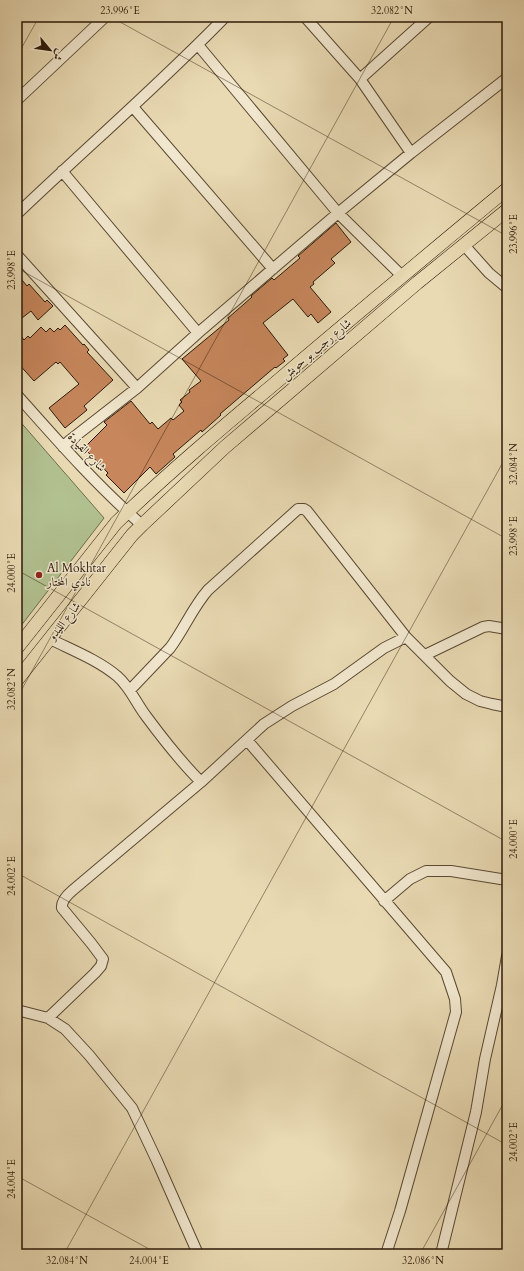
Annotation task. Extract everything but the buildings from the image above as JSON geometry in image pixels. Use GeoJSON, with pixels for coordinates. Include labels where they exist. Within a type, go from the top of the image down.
{"type":"FeatureCollection","features":[{"type":"Feature","properties":{"kind":"main road","name":"شارع رجب بو حويش"},"geometry":{"type":"LineString","coordinates":[[128,512],[201,446],[507,189]]}},
{"type":"Feature","properties":{"kind":"main road","name":"شارع رجب بو حويش"},"geometry":{"type":"LineString","coordinates":[[142,524],[225,447],[417,283],[507,210]]}},
{"type":"Feature","properties":{"kind":"main road","name":"شارع الليدو"},"geometry":{"type":"LineString","coordinates":[[17,648],[116,523],[128,512]]}},
{"type":"Feature","properties":{"kind":"main road","name":"شارع الليدو"},"geometry":{"type":"LineString","coordinates":[[17,680],[142,524]]}},
{"type":"Feature","properties":{"kind":"street"},"geometry":{"type":"LineString","coordinates":[[17,100],[105,17]]}},
{"type":"Feature","properties":{"kind":"street"},"geometry":{"type":"LineString","coordinates":[[17,214],[133,107],[198,45],[224,17]]}},
{"type":"Feature","properties":{"kind":"street"},"geometry":{"type":"LineString","coordinates":[[305,17],[360,79],[411,153]]}},
{"type":"Feature","properties":{"kind":"street"},"geometry":{"type":"LineString","coordinates":[[360,79],[429,17]]}},
{"type":"Feature","properties":{"kind":"street"},"geometry":{"type":"LineString","coordinates":[[198,45],[338,213],[402,276]]}},
{"type":"Feature","properties":{"kind":"street"},"geometry":{"type":"LineString","coordinates":[[63,447],[137,388],[198,333],[338,213],[411,153],[507,78]]}},
{"type":"Feature","properties":{"kind":"street"},"geometry":{"type":"LineString","coordinates":[[133,107],[273,269]]}},
{"type":"Feature","properties":{"kind":"street"},"geometry":{"type":"LineString","coordinates":[[62,171],[198,333]]}},
{"type":"Feature","properties":{"kind":"street"},"geometry":{"type":"LineString","coordinates":[[464,245],[489,273],[506,285]]}},
{"type":"Feature","properties":{"kind":"street"},"geometry":{"type":"LineString","coordinates":[[17,255],[137,388]]}},
{"type":"Feature","properties":{"kind":"street","name":"شارع القيادة"},"geometry":{"type":"LineString","coordinates":[[17,394],[63,447],[142,524]]}},
{"type":"Feature","properties":{"kind":"street"},"geometry":{"type":"LineString","coordinates":[[130,690],[170,648],[200,598],[298,509],[304,509],[406,637],[450,681],[466,694],[480,701],[507,707]]}},
{"type":"Feature","properties":{"kind":"street"},"geometry":{"type":"LineString","coordinates":[[425,655],[483,627],[489,626],[507,629]]}},
{"type":"Feature","properties":{"kind":"street"},"geometry":{"type":"LineString","coordinates":[[48,1018],[95,973],[101,966],[103,959],[62,908],[62,904],[68,894],[201,782],[264,724],[292,706],[334,684],[384,648],[406,637]]}},
{"type":"Feature","properties":{"kind":"street"},"geometry":{"type":"LineString","coordinates":[[50,639],[102,665],[118,677],[130,690],[145,715],[201,782]]}},
{"type":"Feature","properties":{"kind":"street"},"geometry":{"type":"LineString","coordinates":[[246,740],[446,972],[455,999],[456,1012],[402,1204],[386,1254]]}},
{"type":"Feature","properties":{"kind":"street"},"geometry":{"type":"LineString","coordinates":[[384,901],[410,879],[426,871],[450,871],[507,880]]}},
{"type":"Feature","properties":{"kind":"street"},"geometry":{"type":"LineString","coordinates":[[441,1254],[476,1112],[485,1059],[505,981],[507,956]]}},
{"type":"Feature","properties":{"kind":"street"},"geometry":{"type":"LineString","coordinates":[[17,1010],[48,1018],[65,1029],[90,1055],[132,1108],[198,1254]]}},
{"type":"Feature","properties":{"kind":"green space","name":"Al Mokhtar نادي المختار"},"geometry":{"type":"Polygon","coordinates":[[[17,418],[104,518],[17,631],[17,418]]]}},
{"type":"Feature","properties":{"kind":"place","name":"Al Mokhtar نادي المختار"},"geometry":{"type":"Point","coordinates":[39,575]}}]}
